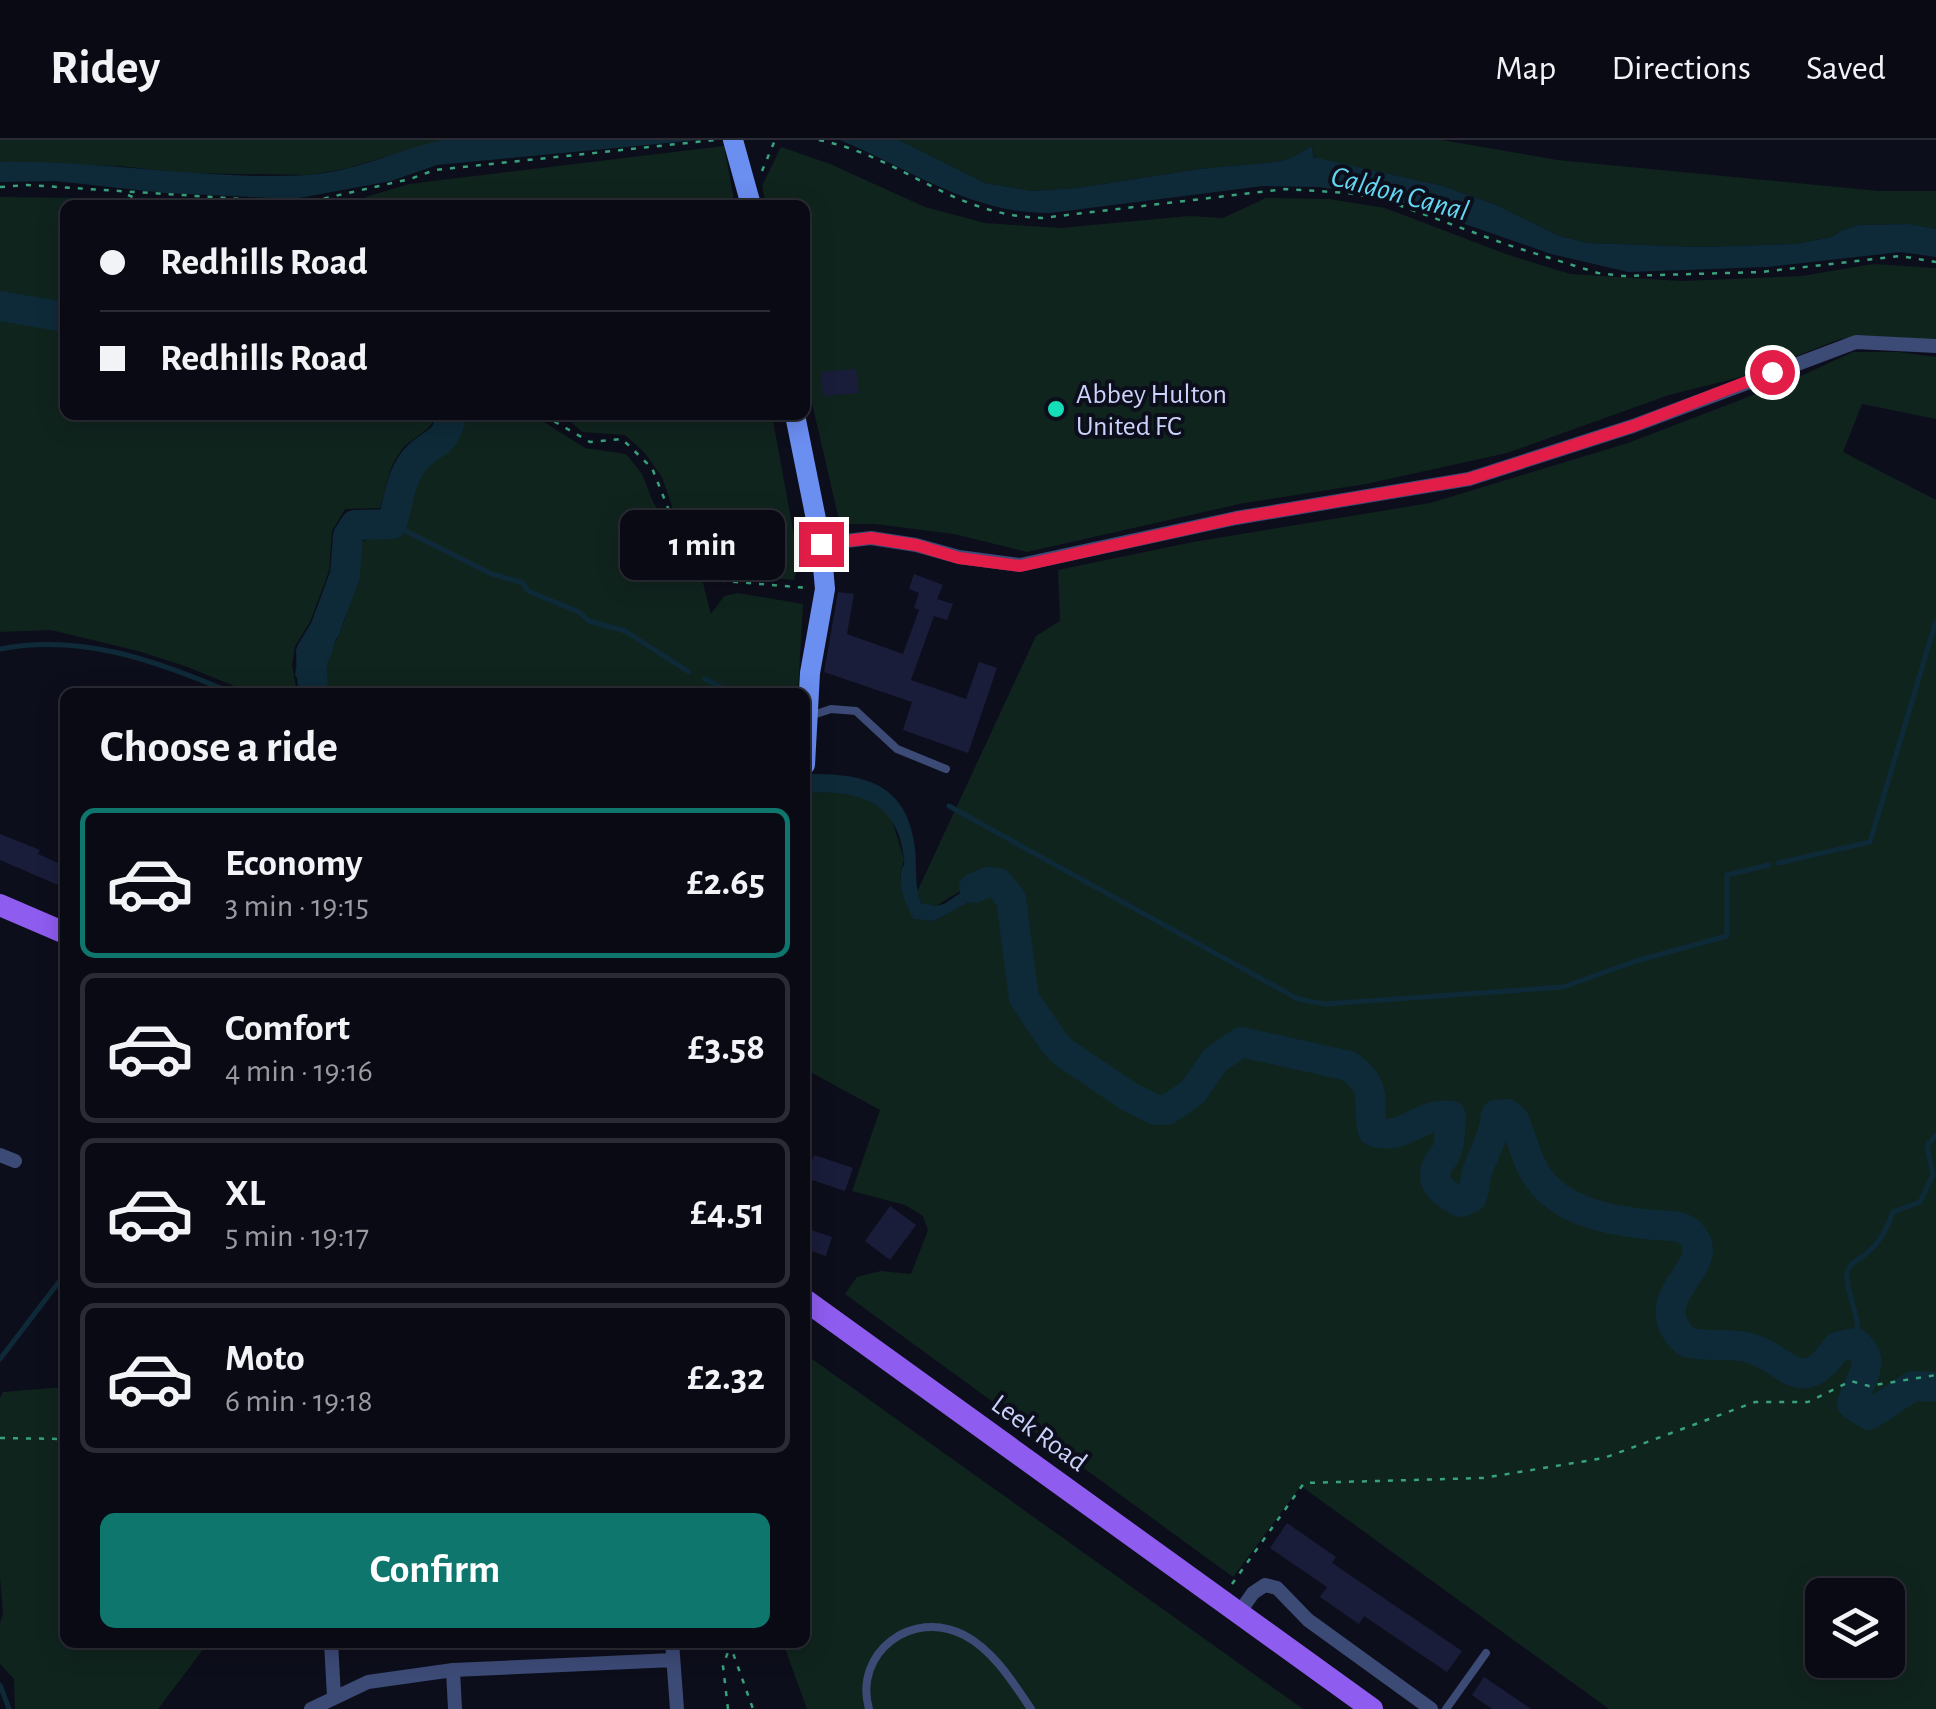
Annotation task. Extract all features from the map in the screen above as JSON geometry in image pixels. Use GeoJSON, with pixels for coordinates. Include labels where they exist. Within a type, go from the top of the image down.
{"type":"FeatureCollection","features":[{"type":"Feature","properties":{"kind":"main road"},"geometry":{"type":"LineString","coordinates":[[0,905],[60,931]]}},
{"type":"Feature","properties":{"kind":"main road","name":"Leek Road"},"geometry":{"type":"LineString","coordinates":[[810,1304],[1372,1709]]}},
{"type":"Feature","properties":{"kind":"street"},"geometry":{"type":"LineString","coordinates":[[728,142],[749,200]]}},
{"type":"Feature","properties":{"kind":"street"},"geometry":{"type":"LineString","coordinates":[[821,544],[871,538],[916,545],[959,558],[1020,566],[1236,518],[1469,479],[1633,426],[1856,342],[1936,346]]}},
{"type":"Feature","properties":{"kind":"street"},"geometry":{"type":"LineString","coordinates":[[795,420],[821,544],[825,589],[810,673],[810,716]]}},
{"type":"Feature","properties":{"kind":"street"},"geometry":{"type":"LineString","coordinates":[[0,1154],[16,1161]]}},
{"type":"Feature","properties":{"kind":"street"},"geometry":{"type":"LineString","coordinates":[[1230,1606],[1264,1585],[1277,1588],[1308,1620],[1431,1709]]}},
{"type":"Feature","properties":{"kind":"street"},"geometry":{"type":"LineString","coordinates":[[331,1648],[334,1697]]}},
{"type":"Feature","properties":{"kind":"street"},"geometry":{"type":"LineString","coordinates":[[672,1648],[677,1709]]}},
{"type":"Feature","properties":{"kind":"street"},"geometry":{"type":"LineString","coordinates":[[311,1709],[368,1682],[453,1670],[673,1660]]}},
{"type":"Feature","properties":{"kind":"street"},"geometry":{"type":"LineString","coordinates":[[453,1670],[456,1709]]}},
{"type":"Feature","properties":{"kind":"lane"},"geometry":{"type":"LineString","coordinates":[[810,716],[831,709],[856,711],[897,749],[946,768]]}},
{"type":"Feature","properties":{"kind":"lane"},"geometry":{"type":"LineString","coordinates":[[869,1709],[865,1681],[879,1651],[912,1628],[925,1625],[964,1635],[987,1652],[1031,1709]]}},
{"type":"Feature","properties":{"kind":"lane"},"geometry":{"type":"LineString","coordinates":[[1446,1709],[1486,1654]]}},
{"type":"Feature","properties":{"kind":"path"},"geometry":{"type":"LineString","coordinates":[[760,180],[776,140]]}},
{"type":"Feature","properties":{"kind":"path"},"geometry":{"type":"LineString","coordinates":[[818,140],[845,145],[949,198],[1013,217],[1042,218],[1285,188],[1382,199],[1508,245],[1624,276],[1761,272],[1900,256],[1936,262]]}},
{"type":"Feature","properties":{"kind":"path"},"geometry":{"type":"LineString","coordinates":[[316,200],[435,170],[728,142]]}},
{"type":"Feature","properties":{"kind":"path"},"geometry":{"type":"LineString","coordinates":[[0,187],[27,185],[249,200]]}},
{"type":"Feature","properties":{"kind":"path"},"geometry":{"type":"LineString","coordinates":[[122,193],[138,200]]}},
{"type":"Feature","properties":{"kind":"path"},"geometry":{"type":"LineString","coordinates":[[552,420],[590,442],[622,438],[652,468],[674,523],[724,581],[825,589]]}},
{"type":"Feature","properties":{"kind":"path"},"geometry":{"type":"LineString","coordinates":[[1230,1606],[1304,1483],[1483,1478],[1604,1458],[1755,1402],[1808,1402],[1851,1382],[1869,1386],[1936,1375]]}},
{"type":"Feature","properties":{"kind":"path"},"geometry":{"type":"LineString","coordinates":[[0,1438],[60,1440]]}},
{"type":"Feature","properties":{"kind":"path"},"geometry":{"type":"LineString","coordinates":[[728,1648],[723,1666],[728,1709]]}},
{"type":"Feature","properties":{"kind":"path"},"geometry":{"type":"LineString","coordinates":[[732,1648],[753,1709]]}},
{"type":"Feature","properties":{"kind":"green space"},"geometry":{"type":"Polygon","coordinates":[[[0,140],[442,140],[311,175],[184,173],[120,166],[0,162],[0,140]]]}},
{"type":"Feature","properties":{"kind":"green space"},"geometry":{"type":"Polygon","coordinates":[[[899,140],[1442,140],[1557,160],[1879,191],[1936,191],[1936,229],[1910,224],[1859,225],[1832,237],[1795,244],[1700,247],[1589,243],[1559,236],[1496,205],[1443,186],[1320,159],[1313,156],[1312,146],[1276,162],[1032,191],[985,183],[899,140]]]}},
{"type":"Feature","properties":{"kind":"green space"},"geometry":{"type":"Polygon","coordinates":[[[724,146],[734,200],[365,200],[409,184],[724,146]]]}},
{"type":"Feature","properties":{"kind":"green space"},"geometry":{"type":"Polygon","coordinates":[[[781,147],[830,164],[925,207],[985,223],[1060,228],[1189,216],[1223,218],[1266,198],[1329,199],[1385,208],[1570,274],[1681,281],[1802,276],[1873,264],[1936,268],[1936,340],[1873,336],[1840,339],[1745,376],[1669,395],[1507,453],[1366,484],[1244,503],[1027,552],[954,534],[875,524],[840,524],[810,395],[810,200],[765,200],[762,186],[781,147]]]}},
{"type":"Feature","properties":{"kind":"green space"},"geometry":{"type":"Polygon","coordinates":[[[0,197],[93,200],[60,200],[60,420],[433,420],[400,452],[380,508],[345,509],[332,531],[329,571],[310,622],[295,646],[292,665],[296,688],[239,688],[138,651],[51,630],[0,632],[0,197]]]}},
{"type":"Feature","properties":{"kind":"green space"},"geometry":{"type":"Polygon","coordinates":[[[1853,352],[1936,357],[1936,419],[1862,404],[1843,452],[1936,500],[1936,1709],[1609,1709],[1301,1486],[1233,1577],[845,1294],[857,1277],[881,1271],[911,1274],[928,1230],[923,1216],[905,1205],[852,1191],[880,1110],[810,1072],[810,793],[842,792],[873,800],[891,817],[904,859],[900,876],[908,909],[915,919],[934,921],[989,891],[998,892],[1003,899],[1004,875],[986,875],[936,906],[921,903],[917,892],[1036,636],[1060,621],[1058,570],[1193,542],[1430,503],[1628,443],[1790,381],[1853,352]]]}},
{"type":"Feature","properties":{"kind":"green space"},"geometry":{"type":"Polygon","coordinates":[[[461,420],[541,420],[585,448],[626,454],[642,474],[653,502],[701,575],[711,614],[724,596],[738,593],[803,604],[798,688],[322,688],[348,607],[359,543],[373,537],[381,539],[402,522],[417,480],[429,463],[445,452],[461,420]]]}},
{"type":"Feature","properties":{"kind":"green space"},"geometry":{"type":"Polygon","coordinates":[[[569,420],[773,420],[799,563],[794,580],[728,575],[675,515],[662,477],[644,452],[625,435],[582,432],[569,420]]]}},
{"type":"Feature","properties":{"kind":"green space"},"geometry":{"type":"Polygon","coordinates":[[[810,1358],[1303,1709],[807,1709],[785,1648],[810,1648],[810,1358]]]}},
{"type":"Feature","properties":{"kind":"green space"},"geometry":{"type":"Polygon","coordinates":[[[60,1387],[60,1648],[204,1648],[158,1709],[15,1709],[14,1679],[0,1664],[3,1392],[60,1387]]]}},
{"type":"Feature","properties":{"kind":"water"},"geometry":{"type":"Polygon","coordinates":[[[442,140],[699,140],[437,165],[391,181],[294,199],[165,193],[55,181],[0,182],[0,162],[231,175],[308,175],[342,170],[442,140]]]}},
{"type":"Feature","properties":{"kind":"water","name":"Caldon Canal"},"geometry":{"type":"Polygon","coordinates":[[[840,140],[899,140],[985,183],[1032,191],[1276,162],[1312,146],[1313,157],[1443,186],[1496,205],[1559,236],[1589,243],[1700,247],[1795,244],[1832,237],[1859,225],[1910,224],[1936,229],[1936,257],[1901,252],[1767,267],[1628,272],[1551,254],[1387,197],[1318,187],[1263,186],[1050,213],[1021,211],[967,198],[840,140]]]}},
{"type":"Feature","properties":{"kind":"water"},"geometry":{"type":"Polygon","coordinates":[[[317,632],[336,639],[321,688],[303,688],[295,675],[297,662],[317,632]]]}},
{"type":"Feature","properties":{"kind":"water"},"geometry":{"type":"Polygon","coordinates":[[[810,774],[863,779],[892,795],[910,826],[921,903],[944,904],[987,875],[1004,875],[1014,884],[1004,900],[998,892],[989,891],[934,921],[914,919],[902,891],[904,858],[893,823],[871,802],[810,793],[810,774]]]}},
{"type":"Feature","properties":{"kind":"building"},"geometry":{"type":"Polygon","coordinates":[[[856,369],[859,393],[823,396],[821,372],[856,369]]]}},
{"type":"Feature","properties":{"kind":"building"},"geometry":{"type":"Polygon","coordinates":[[[914,574],[943,585],[937,599],[953,604],[947,620],[934,616],[911,680],[966,699],[979,662],[997,668],[968,753],[903,730],[912,702],[824,672],[838,592],[854,594],[847,634],[903,654],[919,610],[914,608],[919,593],[909,589],[914,574]]]}},
{"type":"Feature","properties":{"kind":"building"},"geometry":{"type":"Polygon","coordinates":[[[0,834],[40,850],[38,854],[60,864],[60,886],[0,860],[0,834]]]}},
{"type":"Feature","properties":{"kind":"building"},"geometry":{"type":"Polygon","coordinates":[[[814,1155],[853,1168],[845,1191],[810,1179],[814,1155]]]}},
{"type":"Feature","properties":{"kind":"building"},"geometry":{"type":"Polygon","coordinates":[[[890,1206],[916,1225],[890,1260],[865,1241],[890,1206]]]}},
{"type":"Feature","properties":{"kind":"building"},"geometry":{"type":"Polygon","coordinates":[[[811,1230],[832,1237],[826,1256],[810,1251],[811,1230]]]}},
{"type":"Feature","properties":{"kind":"building"},"geometry":{"type":"Polygon","coordinates":[[[1287,1523],[1336,1557],[1332,1563],[1462,1651],[1447,1672],[1364,1616],[1359,1624],[1320,1597],[1327,1587],[1270,1548],[1287,1523]]]}},
{"type":"Feature","properties":{"kind":"building"},"geometry":{"type":"Polygon","coordinates":[[[1484,1677],[1531,1709],[1492,1709],[1472,1695],[1484,1677]]]}},
{"type":"Feature","properties":{"kind":"waterway"},"geometry":{"type":"LineString","coordinates":[[0,306],[60,316]]}},
{"type":"Feature","properties":{"kind":"waterway"},"geometry":{"type":"LineString","coordinates":[[313,688],[311,652],[325,629],[345,575],[348,536],[355,525],[392,524],[409,469],[419,455],[441,438],[450,420]]}},
{"type":"Feature","properties":{"kind":"waterway"},"geometry":{"type":"LineString","coordinates":[[392,524],[492,574],[523,583],[528,591],[579,612],[589,621],[625,631],[689,672]]}},
{"type":"Feature","properties":{"kind":"waterway"},"geometry":{"type":"LineString","coordinates":[[1778,863],[1870,842],[1936,621]]}},
{"type":"Feature","properties":{"kind":"waterway"},"geometry":{"type":"LineString","coordinates":[[0,649],[30,645],[87,647],[143,659],[220,688]]}},
{"type":"Feature","properties":{"kind":"waterway"},"geometry":{"type":"LineString","coordinates":[[705,679],[722,688]]}},
{"type":"Feature","properties":{"kind":"waterway"},"geometry":{"type":"LineString","coordinates":[[949,806],[1298,999],[1325,1004],[1563,987],[1636,961],[1727,936],[1727,875],[1769,865]]}},
{"type":"Feature","properties":{"kind":"waterway"},"geometry":{"type":"LineString","coordinates":[[974,888],[988,882],[998,883],[1011,899],[1024,998],[1053,1041],[1128,1096],[1156,1110],[1167,1110],[1193,1092],[1215,1060],[1241,1042],[1349,1066],[1369,1090],[1373,1131],[1393,1133],[1431,1118],[1451,1116],[1448,1146],[1435,1177],[1444,1192],[1461,1202],[1472,1197],[1496,1115],[1507,1114],[1514,1120],[1539,1179],[1566,1203],[1601,1216],[1679,1227],[1691,1234],[1698,1246],[1696,1259],[1670,1310],[1673,1325],[1686,1342],[1750,1348],[1803,1374],[1824,1363],[1837,1347],[1855,1343],[1866,1357],[1866,1365],[1852,1404],[1869,1415],[1913,1386],[1936,1387]]}},
{"type":"Feature","properties":{"kind":"waterway"},"geometry":{"type":"LineString","coordinates":[[1855,1343],[1857,1326],[1847,1283],[1848,1270],[1877,1243],[1893,1212],[1920,1202],[1933,1175],[1927,1146],[1936,1135]]}},
{"type":"Feature","properties":{"kind":"waterway"},"geometry":{"type":"LineString","coordinates":[[0,1359],[60,1281]]}},
{"type":"Feature","properties":{"kind":"waterway"},"geometry":{"type":"LineString","coordinates":[[0,1685],[9,1709]]}},
{"type":"Feature","properties":{"kind":"place","name":"Abbey Hulton United FC"},"geometry":{"type":"Point","coordinates":[1056,409]}},
{"type":"Feature","properties":{"kind":"route"},"geometry":{"type":"LineString","coordinates":[[821,544],[871,538],[916,545],[959,558],[1020,566],[1236,518],[1469,479],[1633,426],[1772,372]]}}]}
